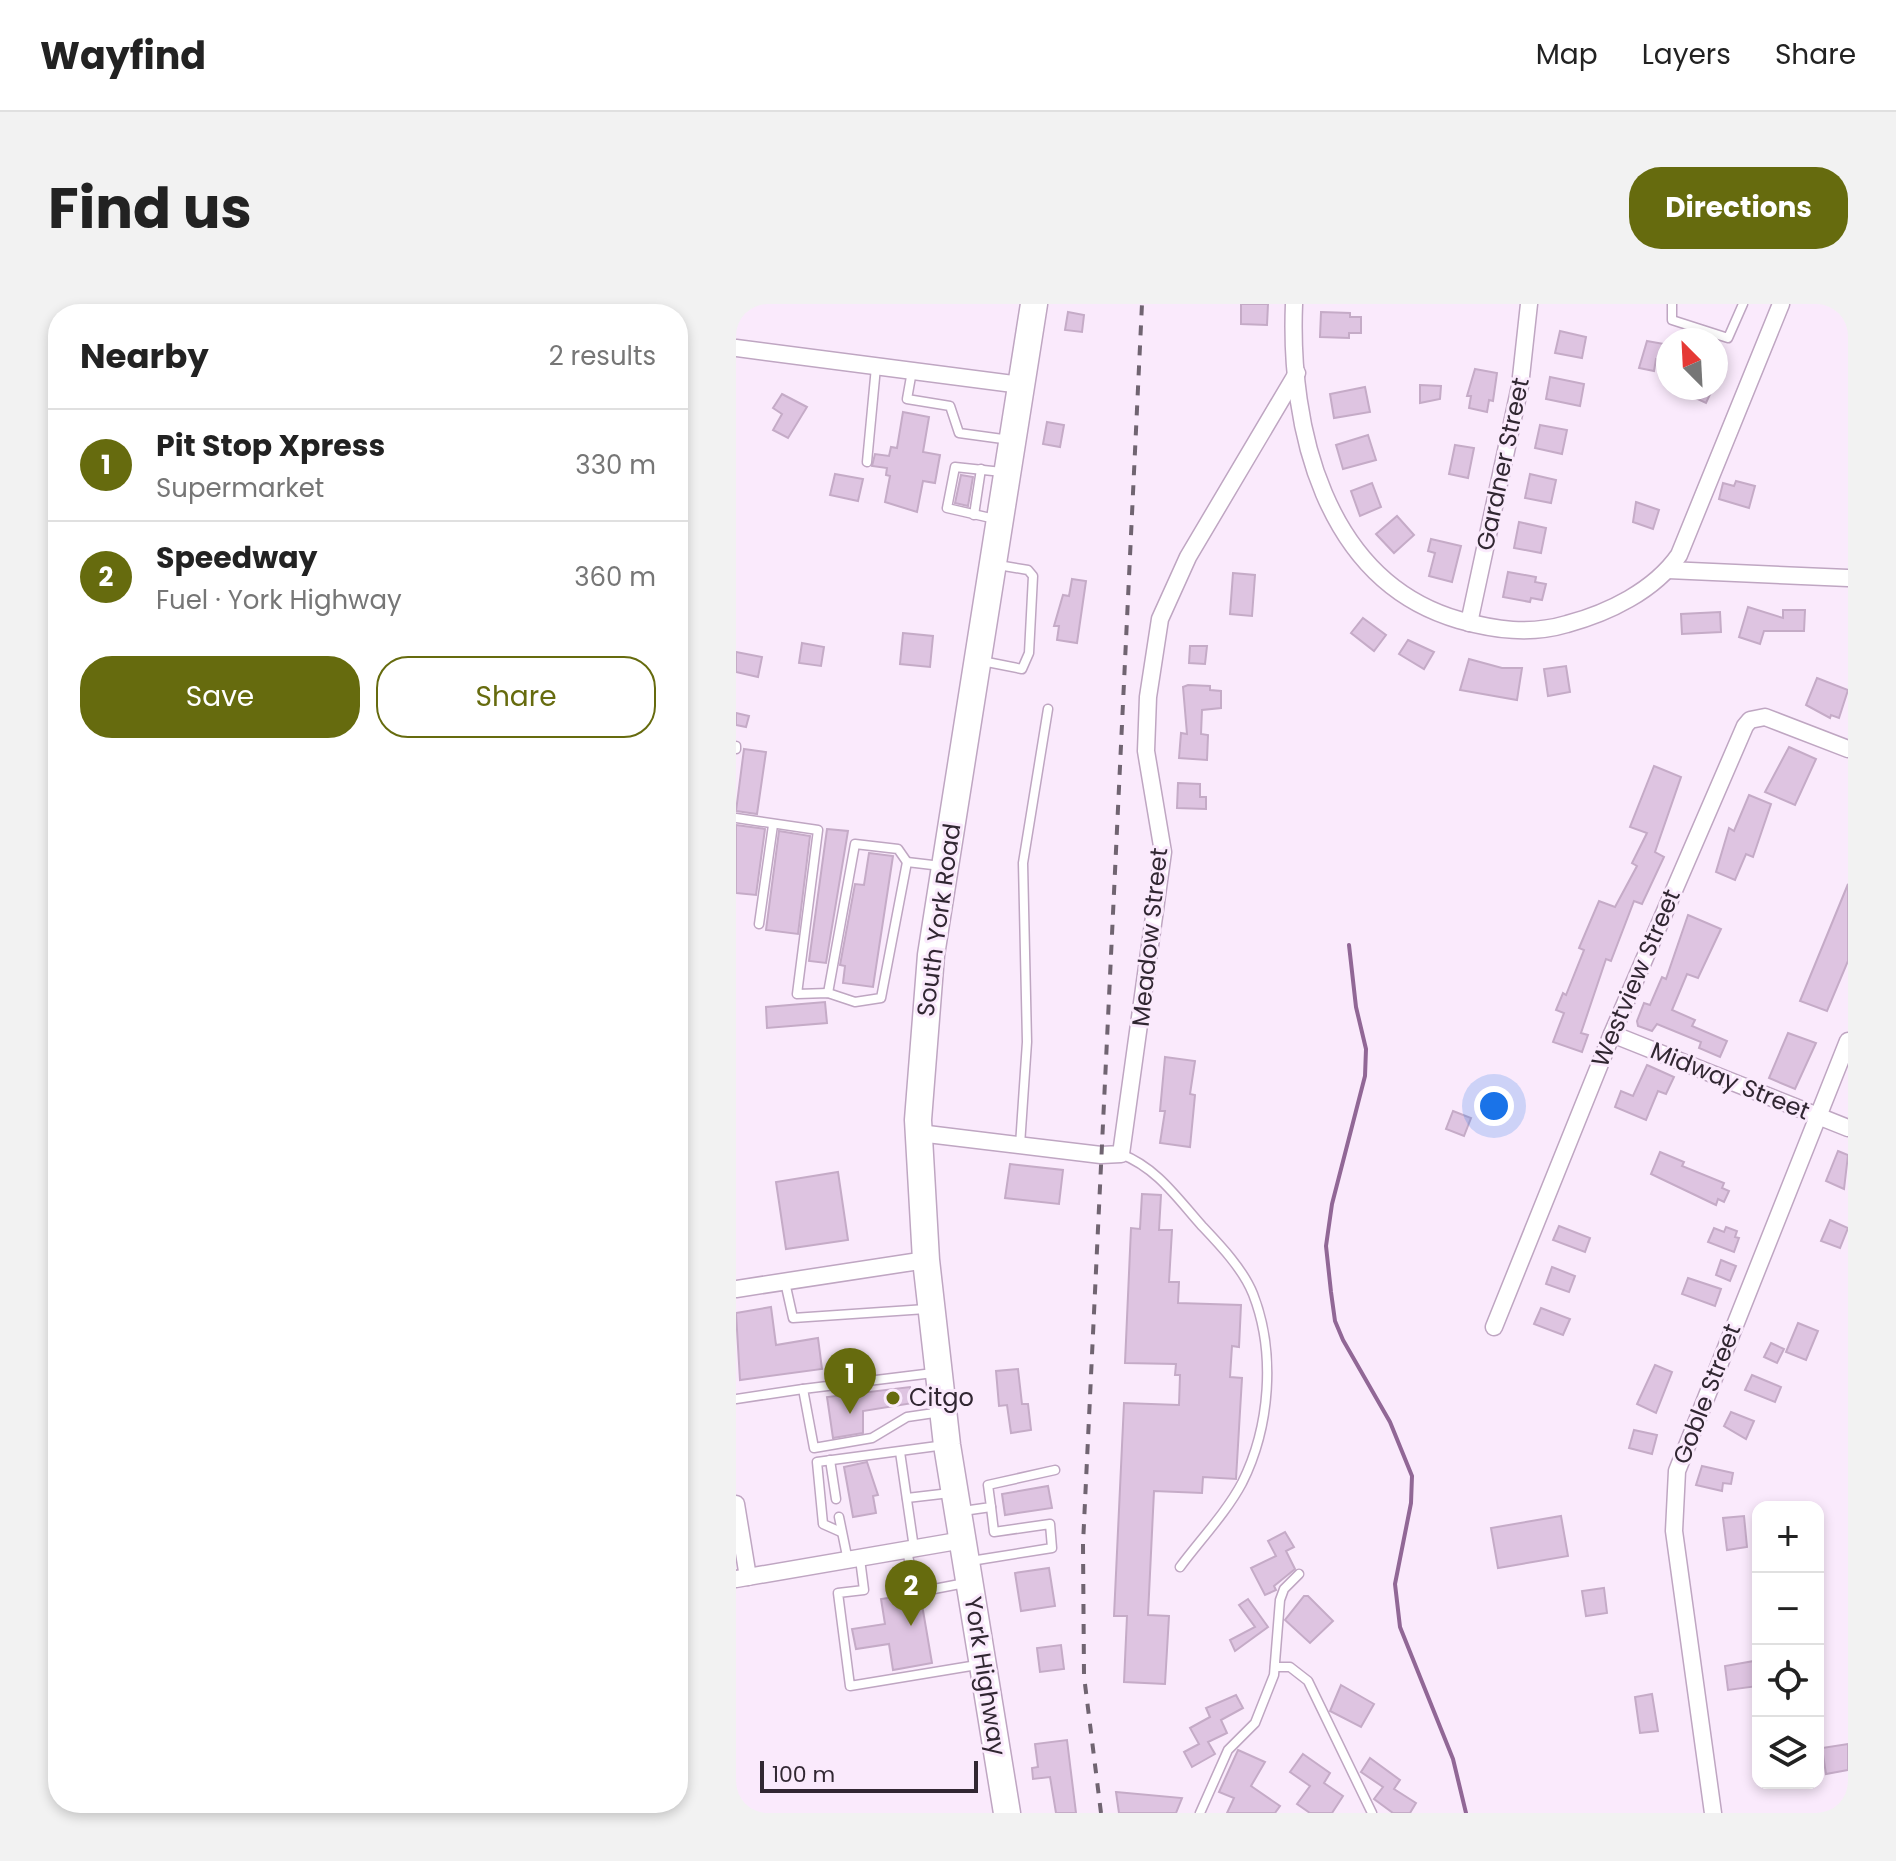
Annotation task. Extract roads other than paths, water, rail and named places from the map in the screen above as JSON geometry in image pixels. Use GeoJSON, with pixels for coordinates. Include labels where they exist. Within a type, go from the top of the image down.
{"type":"FeatureCollection","features":[{"type":"Feature","properties":{"kind":"main road","name":"South York Road"},"geometry":{"type":"LineString","coordinates":[[966,1561],[947,1445],[926,1260],[919,1133],[923,1033],[945,866],[993,564],[987,518],[994,471],[1012,441],[1034,304]]}},
{"type":"Feature","properties":{"kind":"main road","name":"York Highway"},"geometry":{"type":"LineString","coordinates":[[966,1561],[1007,1813]]}},
{"type":"Feature","properties":{"kind":"street"},"geometry":{"type":"LineString","coordinates":[[1294,304],[1297,373],[1304,428],[1323,494],[1336,523],[1355,551],[1391,587],[1418,604],[1469,623],[1520,631],[1560,626],[1635,595],[1668,570],[1679,555],[1781,304]]}},
{"type":"Feature","properties":{"kind":"street","name":"Gardner Street"},"geometry":{"type":"LineString","coordinates":[[1469,623],[1520,386],[1529,304]]}},
{"type":"Feature","properties":{"kind":"street"},"geometry":{"type":"LineString","coordinates":[[736,348],[1021,385]]}},
{"type":"Feature","properties":{"kind":"street","name":"Meadow Street"},"geometry":{"type":"LineString","coordinates":[[1121,1154],[1163,852],[1146,751],[1148,697],[1160,619],[1188,557],[1297,373]]}},
{"type":"Feature","properties":{"kind":"street"},"geometry":{"type":"LineString","coordinates":[[1668,570],[1848,578]]}},
{"type":"Feature","properties":{"kind":"street","name":"Westview Street"},"geometry":{"type":"LineString","coordinates":[[1494,1327],[1612,1034],[1745,726],[1750,720],[1765,717],[1843,747]]}},
{"type":"Feature","properties":{"kind":"street","name":"Midway Street"},"geometry":{"type":"LineString","coordinates":[[1612,1034],[1848,1128]]}},
{"type":"Feature","properties":{"kind":"street","name":"Goble Street"},"geometry":{"type":"LineString","coordinates":[[1713,1813],[1674,1531],[1677,1471],[1683,1447],[1848,1041]]}},
{"type":"Feature","properties":{"kind":"street"},"geometry":{"type":"LineString","coordinates":[[919,1133],[1121,1154]]}},
{"type":"Feature","properties":{"kind":"street"},"geometry":{"type":"LineString","coordinates":[[736,1289],[926,1260]]}},
{"type":"Feature","properties":{"kind":"street"},"geometry":{"type":"LineString","coordinates":[[736,1504],[742,1578],[911,1550],[966,1561]]}},
{"type":"Feature","properties":{"kind":"lane"},"geometry":{"type":"LineString","coordinates":[[1672,304],[1672,320],[1728,338],[1743,304]]}},
{"type":"Feature","properties":{"kind":"lane"},"geometry":{"type":"LineString","coordinates":[[867,462],[876,367]]}},
{"type":"Feature","properties":{"kind":"lane"},"geometry":{"type":"LineString","coordinates":[[912,371],[907,399],[950,406],[959,433],[1012,441]]}},
{"type":"Feature","properties":{"kind":"lane"},"geometry":{"type":"LineString","coordinates":[[987,518],[947,508],[955,467],[994,471]]}},
{"type":"Feature","properties":{"kind":"lane"},"geometry":{"type":"LineString","coordinates":[[978,660],[1022,669],[1029,653],[1033,576],[1028,570],[993,564]]}},
{"type":"Feature","properties":{"kind":"lane"},"geometry":{"type":"LineString","coordinates":[[1020,1145],[1027,1042],[1023,863],[1048,709]]}},
{"type":"Feature","properties":{"kind":"lane"},"geometry":{"type":"LineString","coordinates":[[736,818],[818,830],[797,994],[828,993],[855,1002],[881,998],[907,862],[898,849],[855,844],[828,993]]}},
{"type":"Feature","properties":{"kind":"lane"},"geometry":{"type":"LineString","coordinates":[[759,924],[773,825]]}},
{"type":"Feature","properties":{"kind":"lane"},"geometry":{"type":"LineString","coordinates":[[907,862],[945,866]]}},
{"type":"Feature","properties":{"kind":"lane"},"geometry":{"type":"LineString","coordinates":[[1121,1154],[1154,1172],[1219,1244],[1252,1292],[1264,1334],[1267,1381],[1256,1449],[1241,1485],[1180,1567]]}},
{"type":"Feature","properties":{"kind":"lane"},"geometry":{"type":"LineString","coordinates":[[785,1281],[793,1318],[931,1308]]}},
{"type":"Feature","properties":{"kind":"lane"},"geometry":{"type":"LineString","coordinates":[[736,1399],[938,1373]]}},
{"type":"Feature","properties":{"kind":"lane"},"geometry":{"type":"LineString","coordinates":[[803,1389],[814,1448],[872,1438],[907,1417],[943,1411]]}},
{"type":"Feature","properties":{"kind":"lane"},"geometry":{"type":"LineString","coordinates":[[841,1532],[823,1524],[817,1462],[947,1445]]}},
{"type":"Feature","properties":{"kind":"lane"},"geometry":{"type":"LineString","coordinates":[[900,1452],[913,1581],[934,1589],[966,1561],[1052,1548],[1050,1524],[994,1532],[988,1485],[1055,1470]]}},
{"type":"Feature","properties":{"kind":"lane"},"geometry":{"type":"LineString","coordinates":[[830,1460],[836,1499]]}},
{"type":"Feature","properties":{"kind":"lane"},"geometry":{"type":"LineString","coordinates":[[907,1498],[991,1507]]}},
{"type":"Feature","properties":{"kind":"lane"},"geometry":{"type":"LineString","coordinates":[[839,1517],[841,1532],[864,1590],[838,1593],[850,1686],[982,1664]]}},
{"type":"Feature","properties":{"kind":"lane"},"geometry":{"type":"LineString","coordinates":[[1200,1813],[1228,1750],[1255,1723],[1275,1667],[1280,1600],[1284,1589],[1299,1574]]}},
{"type":"Feature","properties":{"kind":"lane"},"geometry":{"type":"LineString","coordinates":[[1275,1667],[1290,1667],[1308,1681],[1372,1813]]}},
{"type":"Feature","properties":{"kind":"waterway"},"geometry":{"type":"LineString","coordinates":[[1349,945],[1356,1007],[1366,1049],[1365,1076],[1332,1204],[1326,1246],[1331,1292],[1335,1321],[1343,1340],[1390,1422],[1412,1476],[1411,1503],[1395,1584],[1400,1627],[1453,1759],[1466,1813]]}},
{"type":"Feature","properties":{"kind":"railway"},"geometry":{"type":"LineString","coordinates":[[1101,1813],[1084,1676],[1083,1544],[1142,304]]}},
{"type":"Feature","properties":{"kind":"place","name":"Citgo"},"geometry":{"type":"Point","coordinates":[893,1398]}},
{"type":"Feature","properties":{"kind":"place","name":"Pit Stop Xpress"},"geometry":{"type":"Point","coordinates":[850,1414]}},
{"type":"Feature","properties":{"kind":"place","name":"Speedway"},"geometry":{"type":"Point","coordinates":[911,1626]}}]}
